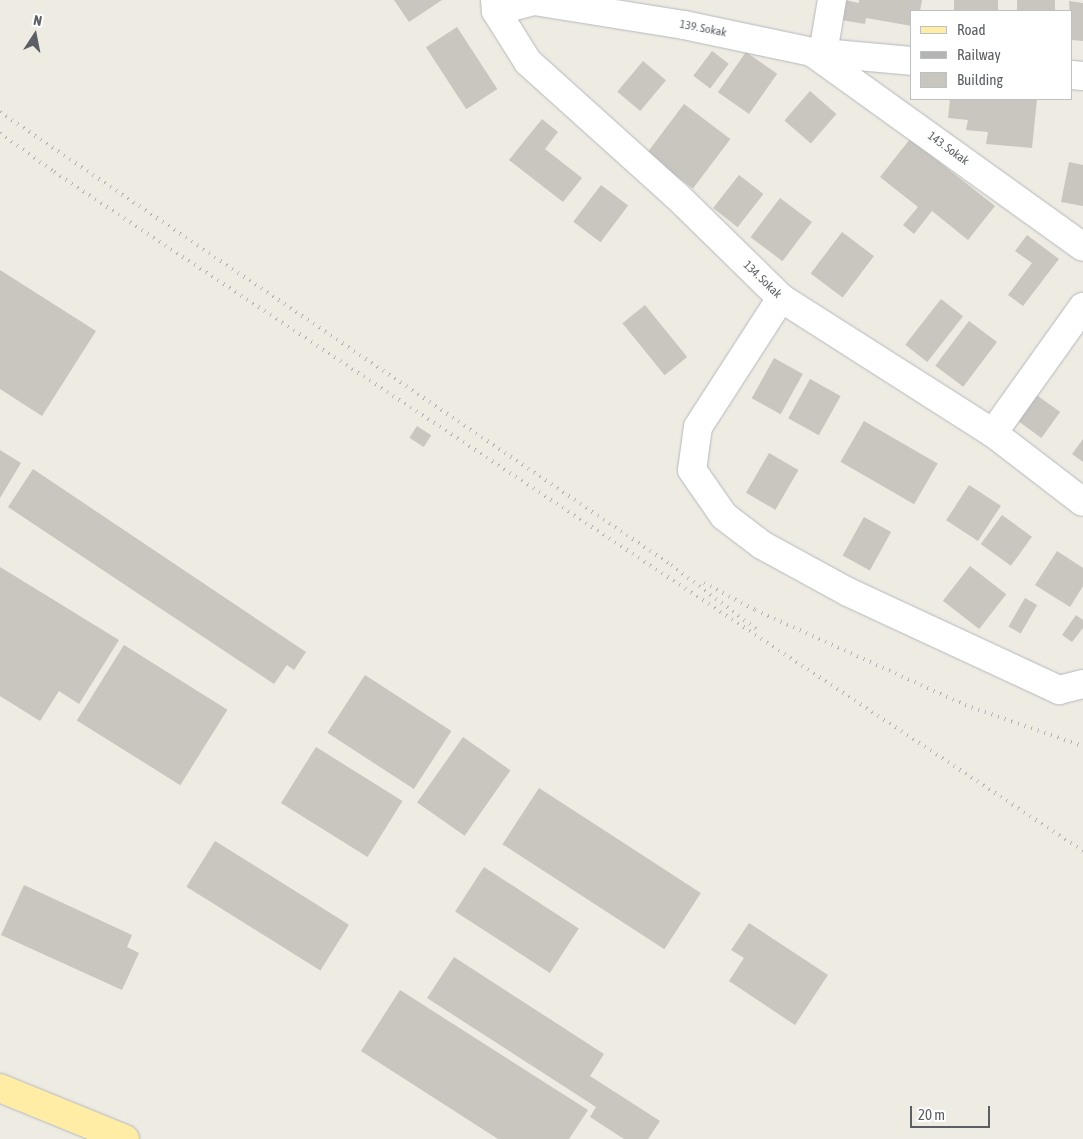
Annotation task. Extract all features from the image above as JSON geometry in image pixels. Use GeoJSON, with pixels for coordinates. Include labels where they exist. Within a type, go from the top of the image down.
{"type":"FeatureCollection","features":[{"type":"Feature","properties":{"kind":"main road"},"geometry":{"type":"LineString","coordinates":[[0,1088],[126,1139]]}},
{"type":"Feature","properties":{"kind":"street","name":"139. Sokak"},"geometry":{"type":"LineString","coordinates":[[495,5],[534,0],[684,25],[818,52],[910,61]]}},
{"type":"Feature","properties":{"kind":"street"},"geometry":{"type":"LineString","coordinates":[[818,52],[832,0]]}},
{"type":"Feature","properties":{"kind":"street","name":"134. Sokak"},"geometry":{"type":"LineString","coordinates":[[495,5],[528,62],[677,196],[781,298],[994,433],[1083,502]]}},
{"type":"Feature","properties":{"kind":"street","name":"143. Sokak"},"geometry":{"type":"LineString","coordinates":[[818,52],[1083,247]]}},
{"type":"Feature","properties":{"kind":"street"},"geometry":{"type":"LineString","coordinates":[[781,298],[698,427],[692,470],[724,516],[762,545],[857,596],[1059,690],[1083,684]]}},
{"type":"Feature","properties":{"kind":"street"},"geometry":{"type":"LineString","coordinates":[[994,433],[1083,307]]}},
{"type":"Feature","properties":{"kind":"building"},"geometry":{"type":"Polygon","coordinates":[[[394,0],[442,0],[409,22],[394,0]]]}},
{"type":"Feature","properties":{"kind":"building"},"geometry":{"type":"Polygon","coordinates":[[[845,0],[859,3],[859,0],[922,0],[920,10],[910,10],[910,26],[866,18],[865,24],[841,20],[845,0]]]}},
{"type":"Feature","properties":{"kind":"building"},"geometry":{"type":"Polygon","coordinates":[[[954,0],[998,0],[998,10],[954,10],[954,0]]]}},
{"type":"Feature","properties":{"kind":"building"},"geometry":{"type":"Polygon","coordinates":[[[1017,0],[1055,0],[1055,10],[1017,10],[1017,0]]]}},
{"type":"Feature","properties":{"kind":"building"},"geometry":{"type":"Polygon","coordinates":[[[1069,1],[1083,3],[1083,41],[1073,40],[1073,10],[1070,10],[1069,1]]]}},
{"type":"Feature","properties":{"kind":"building"},"geometry":{"type":"Polygon","coordinates":[[[457,27],[497,89],[466,109],[426,47],[457,27]]]}},
{"type":"Feature","properties":{"kind":"building"},"geometry":{"type":"Polygon","coordinates":[[[712,51],[729,64],[710,88],[693,76],[712,51]]]}},
{"type":"Feature","properties":{"kind":"building"},"geometry":{"type":"Polygon","coordinates":[[[746,52],[777,74],[749,114],[718,92],[746,52]]]}},
{"type":"Feature","properties":{"kind":"building"},"geometry":{"type":"Polygon","coordinates":[[[643,61],[666,80],[640,111],[617,92],[643,61]]]}},
{"type":"Feature","properties":{"kind":"building"},"geometry":{"type":"Polygon","coordinates":[[[810,91],[836,114],[811,143],[784,120],[810,91]]]}},
{"type":"Feature","properties":{"kind":"building"},"geometry":{"type":"Polygon","coordinates":[[[950,100],[1037,100],[1032,148],[986,144],[988,132],[966,130],[968,120],[948,118],[950,100]]]}},
{"type":"Feature","properties":{"kind":"building"},"geometry":{"type":"Polygon","coordinates":[[[684,104],[730,139],[693,188],[647,154],[684,104]]]}},
{"type":"Feature","properties":{"kind":"building"},"geometry":{"type":"Polygon","coordinates":[[[542,119],[558,132],[545,149],[582,178],[563,202],[509,160],[542,119]]]}},
{"type":"Feature","properties":{"kind":"building"},"geometry":{"type":"Polygon","coordinates":[[[910,139],[995,206],[968,240],[932,211],[914,234],[903,225],[918,207],[880,177],[910,139]]]}},
{"type":"Feature","properties":{"kind":"building"},"geometry":{"type":"Polygon","coordinates":[[[1069,162],[1083,165],[1083,206],[1061,202],[1069,162]]]}},
{"type":"Feature","properties":{"kind":"building"},"geometry":{"type":"Polygon","coordinates":[[[739,175],[763,194],[738,227],[713,208],[739,175]]]}},
{"type":"Feature","properties":{"kind":"building"},"geometry":{"type":"Polygon","coordinates":[[[601,185],[628,205],[600,242],[573,222],[601,185]]]}},
{"type":"Feature","properties":{"kind":"building"},"geometry":{"type":"Polygon","coordinates":[[[780,198],[812,222],[782,261],[751,237],[780,198]]]}},
{"type":"Feature","properties":{"kind":"building"},"geometry":{"type":"Polygon","coordinates":[[[842,232],[874,256],[843,298],[811,274],[842,232]]]}},
{"type":"Feature","properties":{"kind":"building"},"geometry":{"type":"Polygon","coordinates":[[[1027,235],[1059,259],[1023,306],[1008,295],[1032,263],[1015,251],[1027,235]]]}},
{"type":"Feature","properties":{"kind":"building"},"geometry":{"type":"Polygon","coordinates":[[[0,270],[96,331],[42,416],[0,389],[0,270]]]}},
{"type":"Feature","properties":{"kind":"building"},"geometry":{"type":"Polygon","coordinates":[[[941,299],[963,316],[927,362],[905,345],[941,299]]]}},
{"type":"Feature","properties":{"kind":"building"},"geometry":{"type":"Polygon","coordinates":[[[645,305],[687,357],[665,375],[622,323],[645,305]]]}},
{"type":"Feature","properties":{"kind":"building"},"geometry":{"type":"Polygon","coordinates":[[[969,321],[997,342],[963,387],[935,366],[969,321]]]}},
{"type":"Feature","properties":{"kind":"building"},"geometry":{"type":"Polygon","coordinates":[[[774,358],[803,374],[781,414],[752,398],[774,358]]]}},
{"type":"Feature","properties":{"kind":"building"},"geometry":{"type":"Polygon","coordinates":[[[810,379],[841,396],[819,435],[788,418],[810,379]]]}},
{"type":"Feature","properties":{"kind":"building"},"geometry":{"type":"Polygon","coordinates":[[[1027,388],[1060,412],[1041,438],[1008,414],[1027,388]]]}},
{"type":"Feature","properties":{"kind":"building"},"geometry":{"type":"Polygon","coordinates":[[[864,421],[938,464],[914,504],[840,462],[864,421]]]}},
{"type":"Feature","properties":{"kind":"building"},"geometry":{"type":"Polygon","coordinates":[[[417,426],[431,435],[424,447],[409,438],[417,426]]]}},
{"type":"Feature","properties":{"kind":"building"},"geometry":{"type":"Polygon","coordinates":[[[1083,439],[1083,462],[1072,454],[1083,439]]]}},
{"type":"Feature","properties":{"kind":"building"},"geometry":{"type":"Polygon","coordinates":[[[0,450],[21,463],[0,498],[0,450]]]}},
{"type":"Feature","properties":{"kind":"building"},"geometry":{"type":"Polygon","coordinates":[[[769,453],[798,470],[775,510],[746,493],[769,453]]]}},
{"type":"Feature","properties":{"kind":"building"},"geometry":{"type":"Polygon","coordinates":[[[33,469],[306,652],[294,670],[287,665],[274,684],[8,507],[33,469]]]}},
{"type":"Feature","properties":{"kind":"building"},"geometry":{"type":"Polygon","coordinates":[[[969,485],[1001,506],[978,541],[946,520],[969,485]]]}},
{"type":"Feature","properties":{"kind":"building"},"geometry":{"type":"Polygon","coordinates":[[[1002,515],[1032,537],[1011,566],[981,544],[1002,515]]]}},
{"type":"Feature","properties":{"kind":"building"},"geometry":{"type":"Polygon","coordinates":[[[864,517],[891,532],[870,571],[843,555],[864,517]]]}},
{"type":"Feature","properties":{"kind":"building"},"geometry":{"type":"Polygon","coordinates":[[[1057,551],[1083,568],[1083,586],[1070,607],[1035,585],[1057,551]]]}},
{"type":"Feature","properties":{"kind":"building"},"geometry":{"type":"Polygon","coordinates":[[[970,566],[1006,594],[979,629],[943,601],[970,566]]]}},
{"type":"Feature","properties":{"kind":"building"},"geometry":{"type":"Polygon","coordinates":[[[0,567],[119,640],[79,704],[59,691],[40,721],[0,696],[0,567]]]}},
{"type":"Feature","properties":{"kind":"building"},"geometry":{"type":"Polygon","coordinates":[[[1025,598],[1037,605],[1021,634],[1008,627],[1025,598]]]}},
{"type":"Feature","properties":{"kind":"building"},"geometry":{"type":"Polygon","coordinates":[[[1076,615],[1083,620],[1083,628],[1072,642],[1062,635],[1076,615]]]}},
{"type":"Feature","properties":{"kind":"building"},"geometry":{"type":"Polygon","coordinates":[[[124,645],[227,710],[180,785],[77,720],[124,645]]]}},
{"type":"Feature","properties":{"kind":"building"},"geometry":{"type":"Polygon","coordinates":[[[365,675],[451,731],[414,789],[327,733],[365,675]]]}},
{"type":"Feature","properties":{"kind":"building"},"geometry":{"type":"Polygon","coordinates":[[[463,737],[511,770],[465,836],[417,803],[463,737]]]}},
{"type":"Feature","properties":{"kind":"building"},"geometry":{"type":"Polygon","coordinates":[[[316,747],[403,801],[368,857],[281,803],[316,747]]]}},
{"type":"Feature","properties":{"kind":"building"},"geometry":{"type":"Polygon","coordinates":[[[539,788],[701,893],[664,949],[503,844],[539,788]]]}},
{"type":"Feature","properties":{"kind":"building"},"geometry":{"type":"Polygon","coordinates":[[[215,841],[349,925],[320,971],[186,887],[215,841]]]}},
{"type":"Feature","properties":{"kind":"building"},"geometry":{"type":"Polygon","coordinates":[[[484,867],[579,929],[550,973],[455,911],[484,867]]]}},
{"type":"Feature","properties":{"kind":"building"},"geometry":{"type":"Polygon","coordinates":[[[24,885],[132,935],[127,947],[139,953],[122,990],[1,935],[24,885]]]}},
{"type":"Feature","properties":{"kind":"building"},"geometry":{"type":"Polygon","coordinates":[[[749,923],[828,975],[795,1025],[729,981],[744,958],[731,950],[749,923]]]}},
{"type":"Feature","properties":{"kind":"building"},"geometry":{"type":"Polygon","coordinates":[[[454,957],[604,1054],[590,1076],[660,1121],[648,1139],[624,1139],[590,1117],[596,1107],[427,998],[454,957]]]}},
{"type":"Feature","properties":{"kind":"building"},"geometry":{"type":"Polygon","coordinates":[[[400,990],[588,1110],[569,1139],[498,1139],[361,1051],[400,990]]]}},
{"type":"Feature","properties":{"kind":"railway"},"geometry":{"type":"LineString","coordinates":[[0,112],[671,565],[759,631]]}},
{"type":"Feature","properties":{"kind":"railway"},"geometry":{"type":"LineString","coordinates":[[0,133],[54,172],[1083,851]]}},
{"type":"Feature","properties":{"kind":"railway"},"geometry":{"type":"LineString","coordinates":[[704,583],[755,610],[965,705],[1083,746]]}}]}
